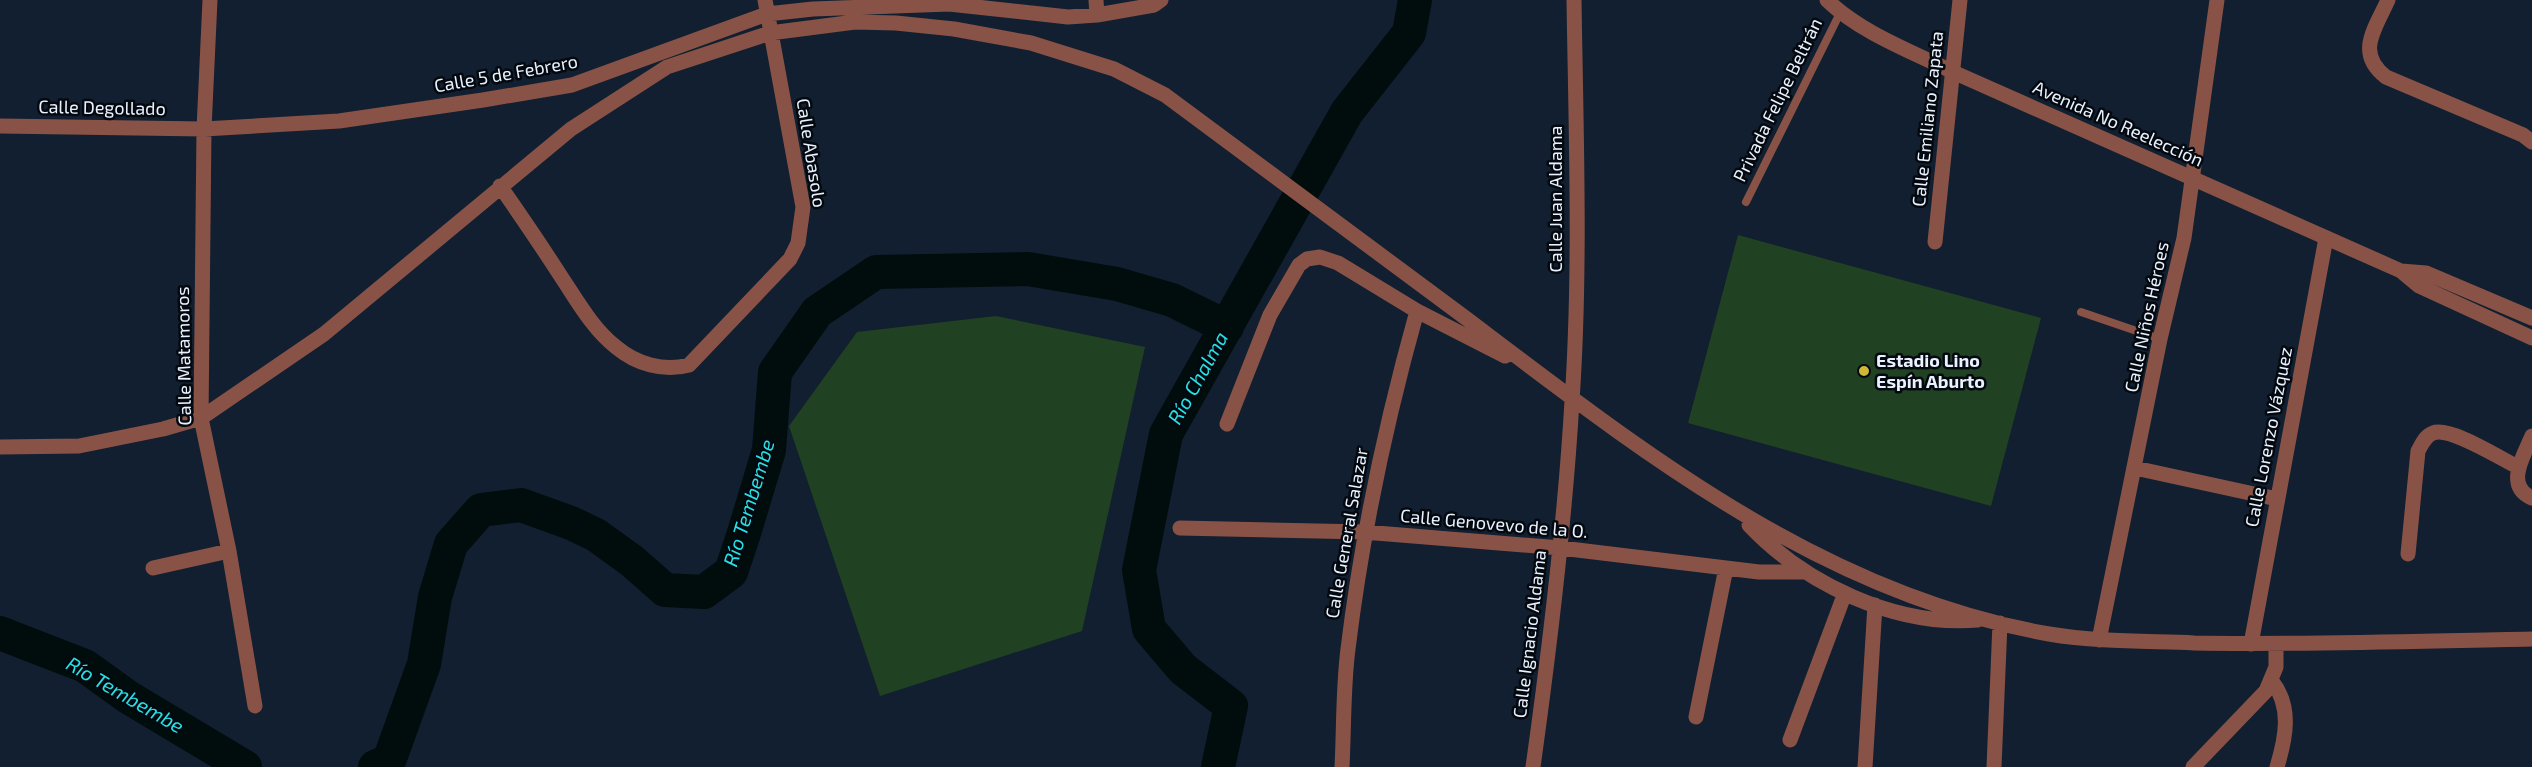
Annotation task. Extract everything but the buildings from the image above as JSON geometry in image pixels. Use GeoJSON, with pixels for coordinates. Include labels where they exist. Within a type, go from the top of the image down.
{"type":"FeatureCollection","features":[{"type":"Feature","properties":{"kind":"street","name":"Calle Matamoros"},"geometry":{"type":"LineString","coordinates":[[210,0],[204,129],[201,418],[229,551],[255,706]]}},
{"type":"Feature","properties":{"kind":"street","name":"Calle 5 de Febrero"},"geometry":{"type":"LineString","coordinates":[[204,129],[339,121],[483,100],[572,84],[621,69],[766,7],[949,4],[1068,17],[1097,8],[1154,5],[1161,0]]}},
{"type":"Feature","properties":{"kind":"street","name":"Calle Juan Aldama"},"geometry":{"type":"LineString","coordinates":[[1572,399],[1575,305],[1574,0]]}},
{"type":"Feature","properties":{"kind":"street","name":"Avenida No Reelección"},"geometry":{"type":"LineString","coordinates":[[1827,0],[1840,13],[1885,39],[1953,72],[2401,271],[2419,286],[2532,338]]}},
{"type":"Feature","properties":{"kind":"street","name":"Calle Emiliano Zapata"},"geometry":{"type":"LineString","coordinates":[[1935,242],[1959,0]]}},
{"type":"Feature","properties":{"kind":"street","name":"Calle Niños Héroes"},"geometry":{"type":"LineString","coordinates":[[2098,640],[2160,339],[2184,238],[2217,0]]}},
{"type":"Feature","properties":{"kind":"street"},"geometry":{"type":"LineString","coordinates":[[2388,0],[2371,38],[2368,52],[2375,69],[2386,77],[2523,135],[2532,142]]}},
{"type":"Feature","properties":{"kind":"street","name":"Calle Abasolo"},"geometry":{"type":"LineString","coordinates":[[500,186],[592,323],[616,348],[641,362],[659,368],[675,369],[689,365],[705,351],[790,258],[801,229],[803,207],[766,7]]}},
{"type":"Feature","properties":{"kind":"street"},"geometry":{"type":"LineString","coordinates":[[0,447],[80,446],[163,429],[201,418],[324,334],[571,129],[667,67],[770,33],[855,22],[896,22],[1031,43],[1113,69],[1165,95],[1317,206],[1572,399],[1738,512],[1865,579],[1995,621],[2048,634],[2098,640],[2276,644],[2532,639]]}},
{"type":"Feature","properties":{"kind":"street"},"geometry":{"type":"LineString","coordinates":[[664,50],[667,67]]}},
{"type":"Feature","properties":{"kind":"street","name":"Calle Degollado"},"geometry":{"type":"LineString","coordinates":[[0,126],[204,129]]}},
{"type":"Feature","properties":{"kind":"street","name":"Calle Lorenzo Vázquez"},"geometry":{"type":"LineString","coordinates":[[2251,644],[2326,238]]}},
{"type":"Feature","properties":{"kind":"street"},"geometry":{"type":"LineString","coordinates":[[1227,424],[1270,315],[1299,265],[1307,259],[1320,258],[1358,274],[1417,310],[1537,372]]}},
{"type":"Feature","properties":{"kind":"street","name":"Avenida No Reelección"},"geometry":{"type":"LineString","coordinates":[[2401,271],[2426,273],[2532,318]]}},
{"type":"Feature","properties":{"kind":"street","name":"Calle General Salazar"},"geometry":{"type":"LineString","coordinates":[[1342,767],[1347,652],[1364,532],[1386,422],[1417,310]]}},
{"type":"Feature","properties":{"kind":"street","name":"Calle Ignacio Aldama"},"geometry":{"type":"LineString","coordinates":[[1533,767],[1561,548],[1572,399]]}},
{"type":"Feature","properties":{"kind":"street"},"geometry":{"type":"LineString","coordinates":[[2408,554],[2418,451],[2423,441],[2432,433],[2450,433],[2518,467]]}},
{"type":"Feature","properties":{"kind":"street"},"geometry":{"type":"LineString","coordinates":[[2532,436],[2518,467],[2516,478],[2520,488],[2532,498]]}},
{"type":"Feature","properties":{"kind":"street"},"geometry":{"type":"LineString","coordinates":[[2135,468],[2277,499]]}},
{"type":"Feature","properties":{"kind":"street"},"geometry":{"type":"LineString","coordinates":[[1738,512],[1770,545],[1804,572],[1845,593],[1875,605],[1944,621],[1995,621]]}},
{"type":"Feature","properties":{"kind":"street","name":"Calle Genovevo de la O."},"geometry":{"type":"LineString","coordinates":[[1180,528],[1364,532],[1561,548],[1778,573],[1804,572]]}},
{"type":"Feature","properties":{"kind":"street"},"geometry":{"type":"LineString","coordinates":[[153,568],[229,551]]}},
{"type":"Feature","properties":{"kind":"street"},"geometry":{"type":"LineString","coordinates":[[1696,717],[1726,568]]}},
{"type":"Feature","properties":{"kind":"street"},"geometry":{"type":"LineString","coordinates":[[1790,740],[1845,593]]}},
{"type":"Feature","properties":{"kind":"street"},"geometry":{"type":"LineString","coordinates":[[1865,767],[1875,605]]}},
{"type":"Feature","properties":{"kind":"street"},"geometry":{"type":"LineString","coordinates":[[1994,767],[1995,621]]}},
{"type":"Feature","properties":{"kind":"street"},"geometry":{"type":"LineString","coordinates":[[2193,767],[2258,702],[2272,681],[2276,644]]}},
{"type":"Feature","properties":{"kind":"street"},"geometry":{"type":"LineString","coordinates":[[2272,681],[2284,701],[2286,713],[2286,729],[2277,767]]}},
{"type":"Feature","properties":{"kind":"lane","name":"Privada Felipe Beltrán"},"geometry":{"type":"LineString","coordinates":[[1746,202],[1840,13]]}},
{"type":"Feature","properties":{"kind":"lane"},"geometry":{"type":"LineString","coordinates":[[2081,312],[2160,339]]}},
{"type":"Feature","properties":{"kind":"green space","name":"Estadio Lino Espín Aburto"},"geometry":{"type":"Polygon","coordinates":[[[1738,235],[2041,318],[1991,506],[1688,423],[1738,235]]]}},
{"type":"Feature","properties":{"kind":"green space"},"geometry":{"type":"Polygon","coordinates":[[[996,316],[1145,347],[1082,631],[880,696],[789,426],[857,332],[996,316]]]}},
{"type":"Feature","properties":{"kind":"waterway","name":"Río Chalma"},"geometry":{"type":"LineString","coordinates":[[1218,767],[1231,706],[1183,669],[1149,629],[1139,570],[1166,434],[1347,112],[1409,33],[1415,0]]}},
{"type":"Feature","properties":{"kind":"waterway","name":"Río Tembembe"},"geometry":{"type":"LineString","coordinates":[[375,767],[389,761],[424,664],[435,597],[451,544],[481,510],[521,505],[571,523],[596,535],[632,561],[665,590],[704,592],[731,572],[769,450],[775,372],[817,312],[876,272],[1028,269],[1117,284],[1172,300],[1227,327]]}},
{"type":"Feature","properties":{"kind":"waterway","name":"Río Tembembe"},"geometry":{"type":"LineString","coordinates":[[0,633],[85,666],[128,697],[245,767]]}},
{"type":"Feature","properties":{"kind":"place","name":"Estadio Lino Espín Aburto"},"geometry":{"type":"Point","coordinates":[1864,371]}}]}
